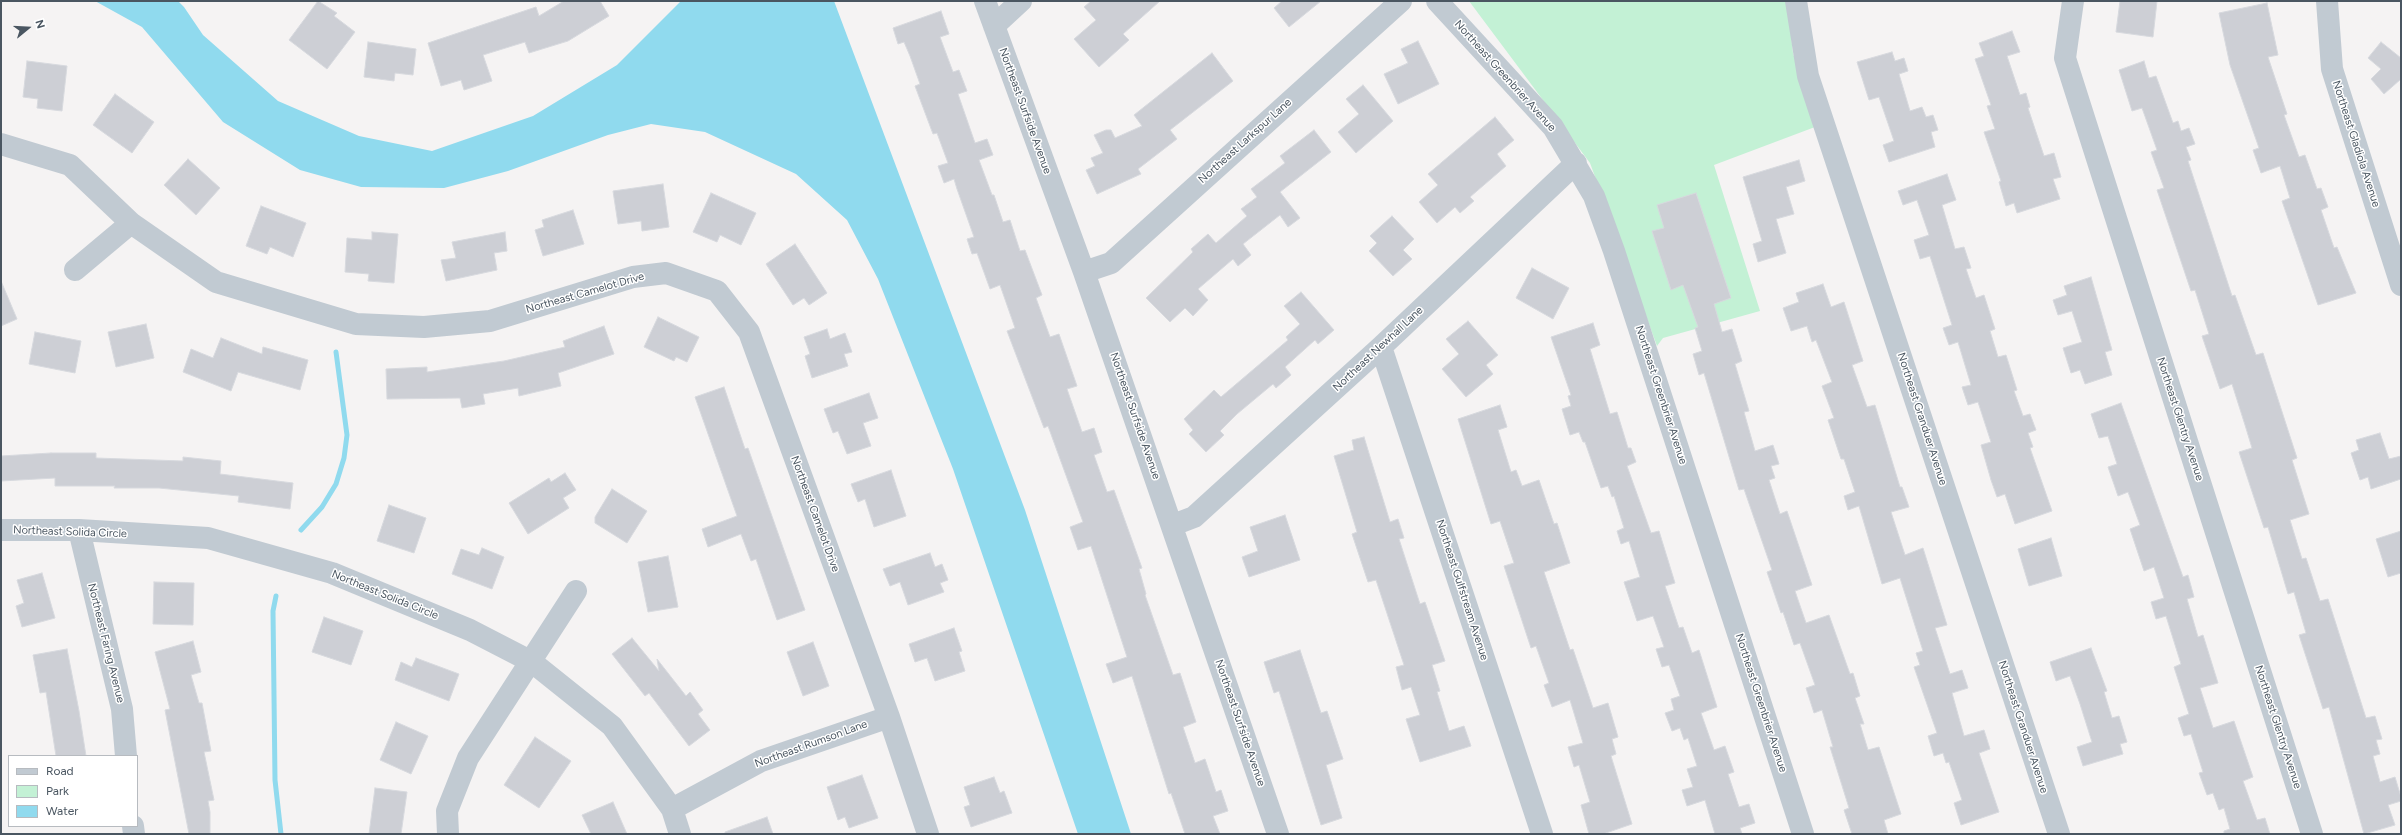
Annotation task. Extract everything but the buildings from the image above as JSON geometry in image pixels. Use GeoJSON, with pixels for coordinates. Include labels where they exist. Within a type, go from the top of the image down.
{"type":"FeatureCollection","features":[{"type":"Feature","properties":{"kind":"street","name":"Northeast Surfside Avenue"},"geometry":{"type":"LineString","coordinates":[[984,1],[1084,272],[1173,525],[1278,834]]}},
{"type":"Feature","properties":{"kind":"street"},"geometry":{"type":"LineString","coordinates":[[994,26],[1021,1]]}},
{"type":"Feature","properties":{"kind":"street","name":"Northeast Larkspur Lane"},"geometry":{"type":"LineString","coordinates":[[1084,272],[1111,263],[1401,1]]}},
{"type":"Feature","properties":{"kind":"street","name":"Northeast Greenbrier Avenue"},"geometry":{"type":"LineString","coordinates":[[1437,1],[1553,127],[1576,163],[1594,196],[1614,251],[1804,834]]}},
{"type":"Feature","properties":{"kind":"street","name":"Northeast Granduer Avenue"},"geometry":{"type":"LineString","coordinates":[[1796,1],[1808,76],[2059,834]]}},
{"type":"Feature","properties":{"kind":"street","name":"Northeast Glentry Avenue"},"geometry":{"type":"LineString","coordinates":[[2072,1],[2065,58],[2312,834]]}},
{"type":"Feature","properties":{"kind":"street","name":"Northeast Gladiola Avenue"},"geometry":{"type":"LineString","coordinates":[[2327,1],[2332,69],[2401,285]]}},
{"type":"Feature","properties":{"kind":"street","name":"Northeast Camelot Drive"},"geometry":{"type":"LineString","coordinates":[[1,144],[70,165],[131,223],[216,282],[356,324],[424,327],[490,321],[633,277],[666,273],[717,291],[749,332],[889,717],[928,834]]}},
{"type":"Feature","properties":{"kind":"street","name":"Northeast Newhall Lane"},"geometry":{"type":"LineString","coordinates":[[1173,525],[1194,517],[1381,347],[1576,163]]}},
{"type":"Feature","properties":{"kind":"street"},"geometry":{"type":"LineString","coordinates":[[75,270],[131,223]]}},
{"type":"Feature","properties":{"kind":"street","name":"Northeast Gulfstream Avenue"},"geometry":{"type":"LineString","coordinates":[[1381,347],[1542,834]]}},
{"type":"Feature","properties":{"kind":"street","name":"Northeast Solida Circle"},"geometry":{"type":"LineString","coordinates":[[1,530],[79,530],[208,538],[332,573],[470,630],[532,662],[612,726],[672,809],[680,834]]}},
{"type":"Feature","properties":{"kind":"street","name":"Northeast Faring Avenue"},"geometry":{"type":"LineString","coordinates":[[79,530],[122,709],[126,755]]}},
{"type":"Feature","properties":{"kind":"street"},"geometry":{"type":"LineString","coordinates":[[448,834],[447,811],[468,758],[532,662],[576,591]]}},
{"type":"Feature","properties":{"kind":"street","name":"Northeast Rumson Lane"},"geometry":{"type":"LineString","coordinates":[[672,809],[761,761],[889,717]]}},
{"type":"Feature","properties":{"kind":"green space"},"geometry":{"type":"Polygon","coordinates":[[[1469,1],[1787,1],[1793,53],[1815,127],[1714,165],[1760,311],[1663,338],[1657,346],[1590,163],[1469,1]]]}},
{"type":"Feature","properties":{"kind":"water"},"geometry":{"type":"Polygon","coordinates":[[[95,1],[178,1],[184,7],[203,35],[278,101],[359,136],[432,151],[533,116],[617,65],[681,1],[834,1],[1025,510],[1131,834],[1078,834],[953,469],[878,279],[847,220],[796,174],[705,132],[651,124],[608,135],[508,171],[444,188],[361,187],[300,170],[223,122],[142,27],[95,1]]]}},
{"type":"Feature","properties":{"kind":"waterway"},"geometry":{"type":"LineString","coordinates":[[301,530],[322,507],[336,484],[344,458],[347,435],[336,352]]}},
{"type":"Feature","properties":{"kind":"waterway"},"geometry":{"type":"LineString","coordinates":[[276,596],[273,611],[275,780],[281,834]]}}]}
